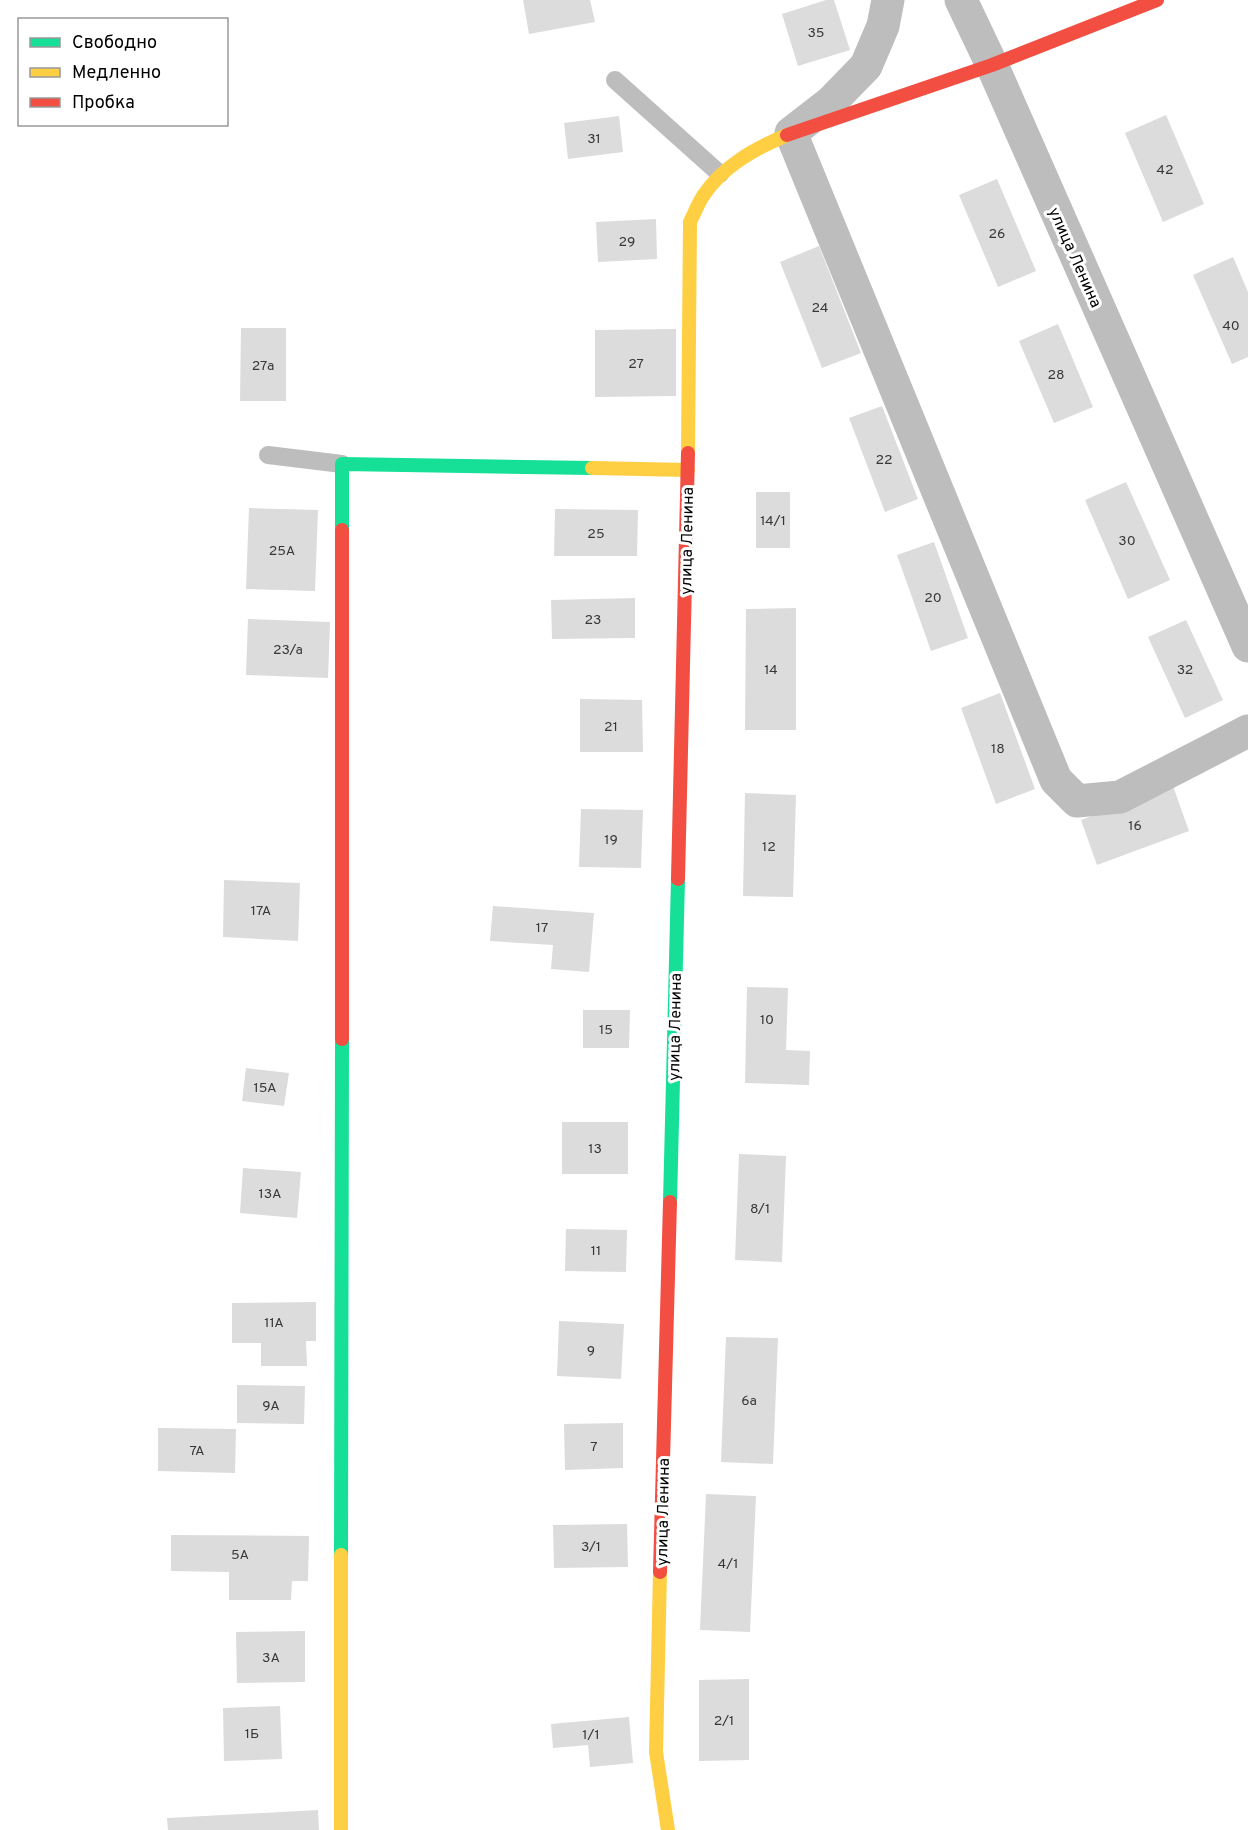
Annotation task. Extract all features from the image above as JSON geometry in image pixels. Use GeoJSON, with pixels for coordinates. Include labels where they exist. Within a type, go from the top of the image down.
{"type":"FeatureCollection","features":[{"type":"Feature","properties":{"kind":"street"},"geometry":{"type":"LineString","coordinates":[[791,133],[831,102],[866,66],[883,26],[888,0]]}},
{"type":"Feature","properties":{"kind":"street","name":"улица Ленина"},"geometry":{"type":"LineString","coordinates":[[961,0],[992,65],[1248,646]]}},
{"type":"Feature","properties":{"kind":"street"},"geometry":{"type":"LineString","coordinates":[[720,174],[755,149],[791,133],[992,65],[1157,0]]}},
{"type":"Feature","properties":{"kind":"street"},"geometry":{"type":"LineString","coordinates":[[791,133],[1056,780],[1077,801],[1120,797],[1248,731]]}},
{"type":"Feature","properties":{"kind":"street","name":"улица Ленина"},"geometry":{"type":"LineString","coordinates":[[668,1830],[656,1752],[688,470],[690,222],[702,197],[720,174]]}},
{"type":"Feature","properties":{"kind":"street"},"geometry":{"type":"LineString","coordinates":[[341,1830],[342,464],[688,470]]}},
{"type":"Feature","properties":{"kind":"lane"},"geometry":{"type":"LineString","coordinates":[[615,80],[720,174]]}},
{"type":"Feature","properties":{"kind":"lane"},"geometry":{"type":"LineString","coordinates":[[268,455],[342,464]]}},
{"type":"Feature","properties":{"kind":"building"},"geometry":{"type":"Polygon","coordinates":[[[523,0],[590,0],[595,22],[529,34],[523,0]]]}},
{"type":"Feature","properties":{"kind":"building"},"geometry":{"type":"Polygon","coordinates":[[[826,0],[834,0],[850,50],[798,66],[782,14],[826,0]]]}},
{"type":"Feature","properties":{"kind":"building"},"geometry":{"type":"Polygon","coordinates":[[[1166,115],[1204,204],[1163,222],[1125,133],[1166,115]]]}},
{"type":"Feature","properties":{"kind":"building"},"geometry":{"type":"Polygon","coordinates":[[[619,116],[623,152],[568,159],[564,123],[619,116]]]}},
{"type":"Feature","properties":{"kind":"building"},"geometry":{"type":"Polygon","coordinates":[[[997,179],[1036,271],[998,287],[959,195],[997,179]]]}},
{"type":"Feature","properties":{"kind":"building"},"geometry":{"type":"Polygon","coordinates":[[[656,219],[657,259],[598,262],[596,222],[656,219]]]}},
{"type":"Feature","properties":{"kind":"building"},"geometry":{"type":"Polygon","coordinates":[[[819,246],[861,353],[822,368],[780,262],[819,246]]]}},
{"type":"Feature","properties":{"kind":"building"},"geometry":{"type":"Polygon","coordinates":[[[1233,257],[1248,292],[1248,357],[1232,364],[1193,275],[1233,257]]]}},
{"type":"Feature","properties":{"kind":"building"},"geometry":{"type":"Polygon","coordinates":[[[1058,324],[1093,407],[1054,423],[1019,341],[1058,324]]]}},
{"type":"Feature","properties":{"kind":"building"},"geometry":{"type":"Polygon","coordinates":[[[241,328],[286,328],[286,401],[240,401],[241,328]]]}},
{"type":"Feature","properties":{"kind":"building"},"geometry":{"type":"Polygon","coordinates":[[[676,329],[676,396],[595,397],[595,330],[676,329]]]}},
{"type":"Feature","properties":{"kind":"building"},"geometry":{"type":"Polygon","coordinates":[[[882,406],[918,499],[885,512],[849,418],[882,406]]]}},
{"type":"Feature","properties":{"kind":"building"},"geometry":{"type":"Polygon","coordinates":[[[1126,482],[1170,580],[1128,599],[1085,500],[1126,482]]]}},
{"type":"Feature","properties":{"kind":"building"},"geometry":{"type":"Polygon","coordinates":[[[756,492],[790,492],[790,548],[756,548],[756,492]]]}},
{"type":"Feature","properties":{"kind":"building"},"geometry":{"type":"Polygon","coordinates":[[[249,508],[318,510],[315,591],[246,589],[249,508]]]}},
{"type":"Feature","properties":{"kind":"building"},"geometry":{"type":"Polygon","coordinates":[[[555,509],[638,510],[637,556],[554,556],[555,509]]]}},
{"type":"Feature","properties":{"kind":"building"},"geometry":{"type":"Polygon","coordinates":[[[934,542],[968,638],[931,651],[897,555],[934,542]]]}},
{"type":"Feature","properties":{"kind":"building"},"geometry":{"type":"Polygon","coordinates":[[[635,598],[635,638],[552,639],[551,600],[635,598]]]}},
{"type":"Feature","properties":{"kind":"building"},"geometry":{"type":"Polygon","coordinates":[[[796,608],[796,730],[745,730],[746,609],[796,608]]]}},
{"type":"Feature","properties":{"kind":"building"},"geometry":{"type":"Polygon","coordinates":[[[248,619],[330,622],[328,678],[246,675],[248,619]]]}},
{"type":"Feature","properties":{"kind":"building"},"geometry":{"type":"Polygon","coordinates":[[[1186,620],[1223,700],[1185,718],[1148,637],[1186,620]]]}},
{"type":"Feature","properties":{"kind":"building"},"geometry":{"type":"Polygon","coordinates":[[[1000,693],[1035,789],[996,804],[961,708],[1000,693]]]}},
{"type":"Feature","properties":{"kind":"building"},"geometry":{"type":"Polygon","coordinates":[[[580,699],[642,700],[643,752],[580,752],[580,699]]]}},
{"type":"Feature","properties":{"kind":"building"},"geometry":{"type":"Polygon","coordinates":[[[1173,786],[1189,831],[1097,865],[1081,820],[1173,786]]]}},
{"type":"Feature","properties":{"kind":"building"},"geometry":{"type":"Polygon","coordinates":[[[745,793],[796,795],[793,897],[743,896],[745,793]]]}},
{"type":"Feature","properties":{"kind":"building"},"geometry":{"type":"Polygon","coordinates":[[[581,809],[643,810],[641,868],[579,867],[581,809]]]}},
{"type":"Feature","properties":{"kind":"building"},"geometry":{"type":"Polygon","coordinates":[[[224,880],[300,883],[298,941],[223,937],[224,880]]]}},
{"type":"Feature","properties":{"kind":"building"},"geometry":{"type":"Polygon","coordinates":[[[493,906],[594,913],[589,972],[551,969],[553,945],[490,941],[493,906]]]}},
{"type":"Feature","properties":{"kind":"building"},"geometry":{"type":"Polygon","coordinates":[[[747,987],[788,988],[786,1050],[810,1051],[809,1085],[745,1083],[747,987]]]}},
{"type":"Feature","properties":{"kind":"building"},"geometry":{"type":"Polygon","coordinates":[[[583,1010],[630,1010],[629,1048],[583,1048],[583,1010]]]}},
{"type":"Feature","properties":{"kind":"building"},"geometry":{"type":"Polygon","coordinates":[[[246,1068],[289,1073],[284,1106],[242,1101],[246,1068]]]}},
{"type":"Feature","properties":{"kind":"building"},"geometry":{"type":"Polygon","coordinates":[[[562,1122],[628,1122],[628,1174],[562,1174],[562,1122]]]}},
{"type":"Feature","properties":{"kind":"building"},"geometry":{"type":"Polygon","coordinates":[[[739,1154],[786,1156],[782,1262],[735,1260],[739,1154]]]}},
{"type":"Feature","properties":{"kind":"building"},"geometry":{"type":"Polygon","coordinates":[[[243,1168],[301,1172],[297,1218],[240,1213],[243,1168]]]}},
{"type":"Feature","properties":{"kind":"building"},"geometry":{"type":"Polygon","coordinates":[[[566,1229],[627,1230],[626,1272],[565,1271],[566,1229]]]}},
{"type":"Feature","properties":{"kind":"building"},"geometry":{"type":"Polygon","coordinates":[[[316,1302],[316,1341],[306,1341],[307,1366],[261,1366],[261,1343],[232,1343],[232,1303],[316,1302]]]}},
{"type":"Feature","properties":{"kind":"building"},"geometry":{"type":"Polygon","coordinates":[[[559,1321],[624,1324],[621,1379],[557,1376],[559,1321]]]}},
{"type":"Feature","properties":{"kind":"building"},"geometry":{"type":"Polygon","coordinates":[[[726,1337],[778,1338],[773,1464],[721,1462],[726,1337]]]}},
{"type":"Feature","properties":{"kind":"building"},"geometry":{"type":"Polygon","coordinates":[[[237,1385],[305,1386],[304,1424],[237,1423],[237,1385]]]}},
{"type":"Feature","properties":{"kind":"building"},"geometry":{"type":"Polygon","coordinates":[[[623,1423],[623,1468],[565,1470],[564,1424],[623,1423]]]}},
{"type":"Feature","properties":{"kind":"building"},"geometry":{"type":"Polygon","coordinates":[[[158,1428],[236,1429],[235,1473],[158,1471],[158,1428]]]}},
{"type":"Feature","properties":{"kind":"building"},"geometry":{"type":"Polygon","coordinates":[[[706,1494],[756,1496],[750,1632],[700,1630],[706,1494]]]}},
{"type":"Feature","properties":{"kind":"building"},"geometry":{"type":"Polygon","coordinates":[[[627,1524],[628,1567],[554,1568],[553,1525],[627,1524]]]}},
{"type":"Feature","properties":{"kind":"building"},"geometry":{"type":"Polygon","coordinates":[[[171,1535],[309,1536],[308,1581],[292,1581],[291,1600],[229,1600],[229,1572],[171,1571],[171,1535]]]}},
{"type":"Feature","properties":{"kind":"building"},"geometry":{"type":"Polygon","coordinates":[[[305,1631],[305,1682],[237,1683],[236,1632],[305,1631]]]}},
{"type":"Feature","properties":{"kind":"building"},"geometry":{"type":"Polygon","coordinates":[[[749,1679],[749,1760],[699,1761],[699,1680],[749,1679]]]}},
{"type":"Feature","properties":{"kind":"building"},"geometry":{"type":"Polygon","coordinates":[[[280,1706],[282,1759],[224,1761],[223,1708],[280,1706]]]}},
{"type":"Feature","properties":{"kind":"building"},"geometry":{"type":"Polygon","coordinates":[[[629,1717],[633,1763],[590,1767],[588,1745],[553,1748],[551,1724],[629,1717]]]}},
{"type":"Feature","properties":{"kind":"building"},"geometry":{"type":"Polygon","coordinates":[[[318,1810],[319,1830],[168,1830],[167,1818],[318,1810]]]}},
{"type":"Feature","properties":{"kind":"traffic: fast"},"geometry":{"type":"LineString","coordinates":[[342,530],[342,464],[592,468]]}},
{"type":"Feature","properties":{"kind":"traffic: fast"},"geometry":{"type":"LineString","coordinates":[[670,1202],[678,879]]}},
{"type":"Feature","properties":{"kind":"traffic: fast"},"geometry":{"type":"LineString","coordinates":[[341,1555],[342,1039]]}},
{"type":"Feature","properties":{"kind":"traffic: slow"},"geometry":{"type":"LineString","coordinates":[[688,453],[690,222],[703,196],[730,167],[763,146],[787,135]]}},
{"type":"Feature","properties":{"kind":"traffic: slow"},"geometry":{"type":"LineString","coordinates":[[592,468],[688,470]]}},
{"type":"Feature","properties":{"kind":"traffic: slow"},"geometry":{"type":"LineString","coordinates":[[341,1555],[341,1830]]}},
{"type":"Feature","properties":{"kind":"traffic: slow"},"geometry":{"type":"LineString","coordinates":[[660,1572],[656,1752],[668,1830]]}},
{"type":"Feature","properties":{"kind":"traffic: jam"},"geometry":{"type":"LineString","coordinates":[[787,135],[992,65],[1157,0]]}},
{"type":"Feature","properties":{"kind":"traffic: jam"},"geometry":{"type":"LineString","coordinates":[[678,879],[688,453]]}},
{"type":"Feature","properties":{"kind":"traffic: jam"},"geometry":{"type":"LineString","coordinates":[[342,530],[342,1039]]}},
{"type":"Feature","properties":{"kind":"traffic: jam"},"geometry":{"type":"LineString","coordinates":[[660,1572],[670,1202]]}}]}
